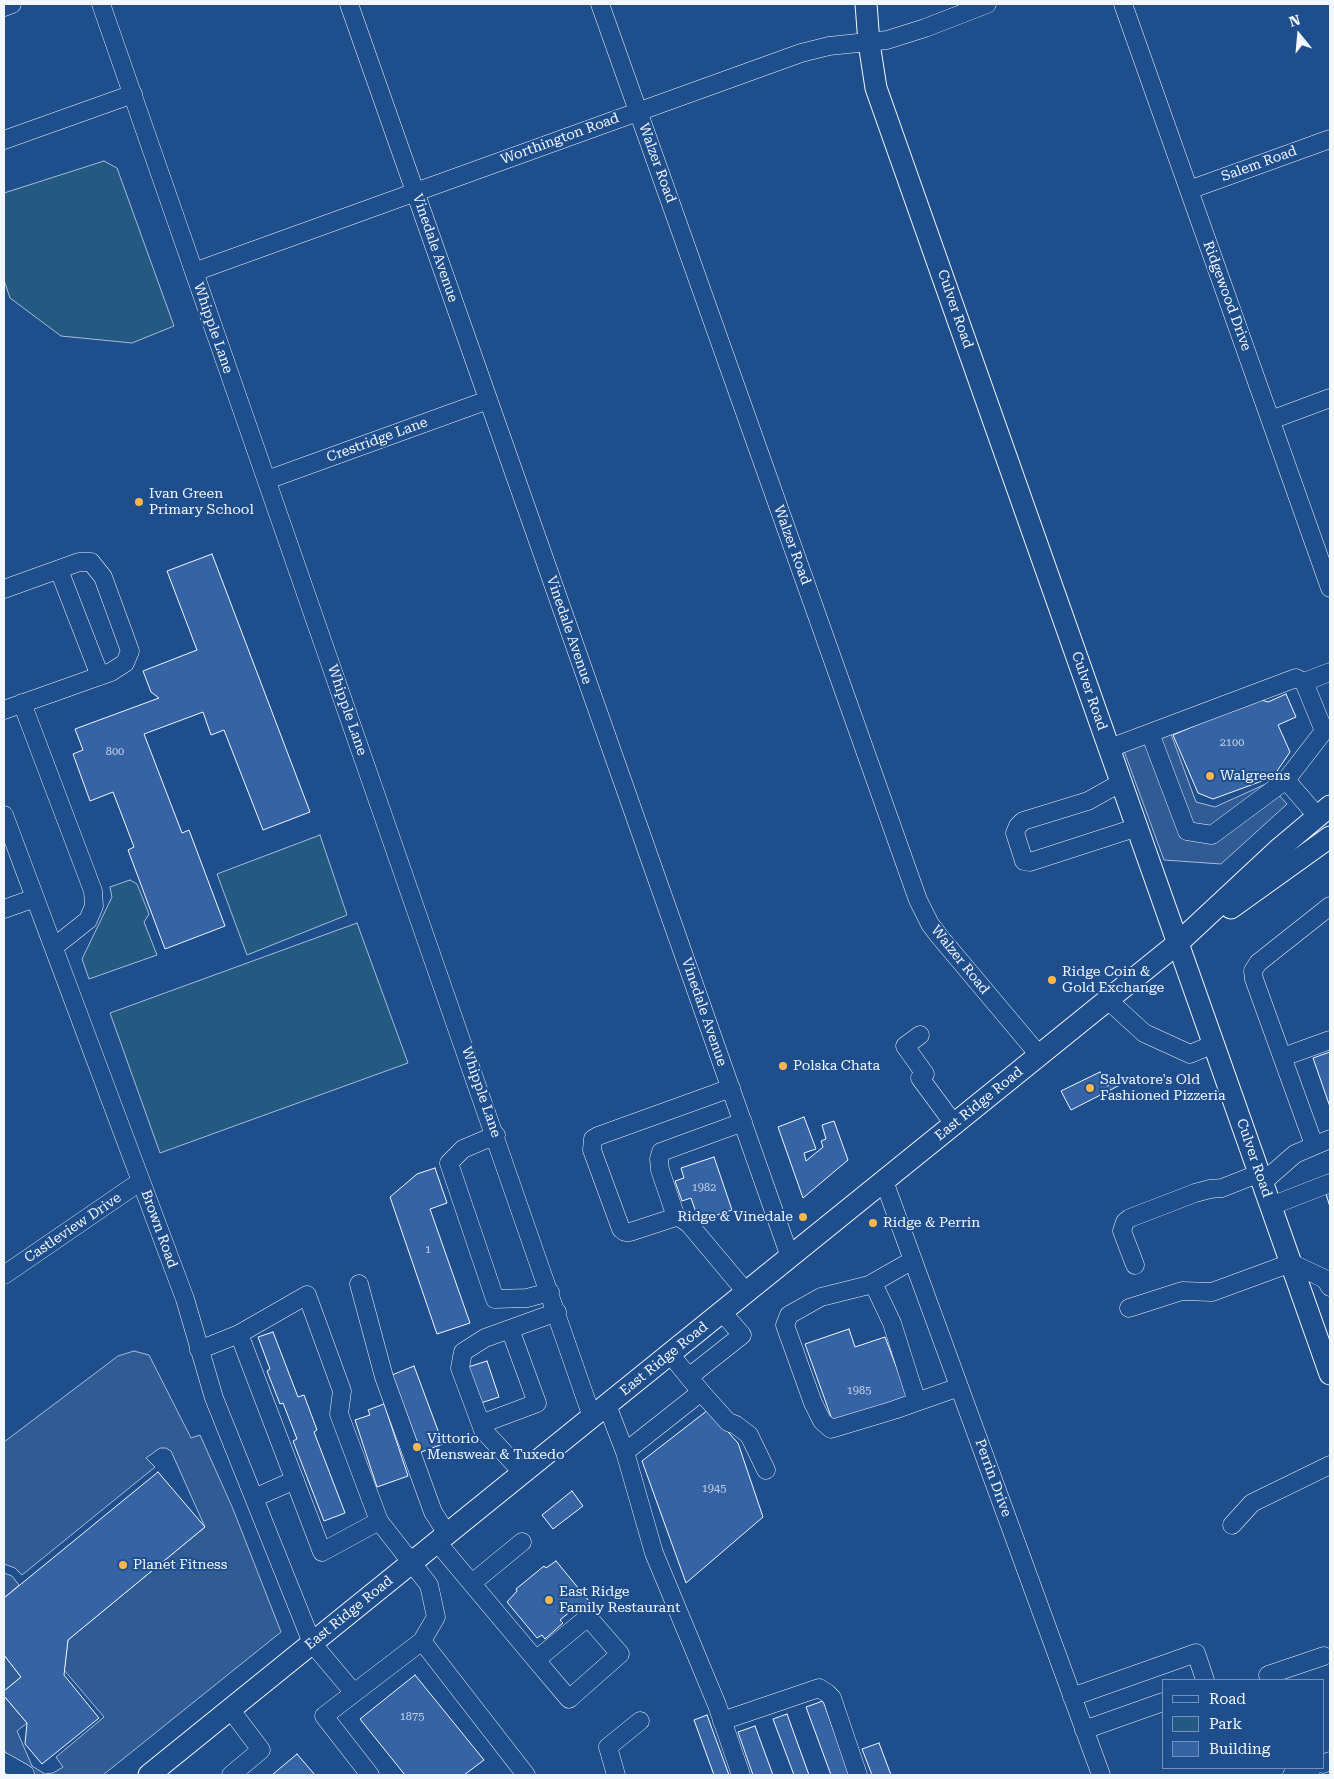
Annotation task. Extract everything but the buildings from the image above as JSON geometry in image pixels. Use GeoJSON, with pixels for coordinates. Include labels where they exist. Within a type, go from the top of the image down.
{"type":"FeatureCollection","features":[{"type":"Feature","properties":{"kind":"main road","name":"Culver Road"},"geometry":{"type":"LineString","coordinates":[[866,4],[868,43],[876,88],[1330,1374]]}},
{"type":"Feature","properties":{"kind":"main road","name":"East Ridge Road"},"geometry":{"type":"LineString","coordinates":[[159,1772],[230,1710],[312,1643],[1178,943],[1280,848],[1324,812]]}},
{"type":"Feature","properties":{"kind":"main road","name":"East Ridge Road"},"geometry":{"type":"LineString","coordinates":[[1178,943],[1269,882],[1330,837]]}},
{"type":"Feature","properties":{"kind":"street"},"geometry":{"type":"LineString","coordinates":[[4,7],[12,4]]}},
{"type":"Feature","properties":{"kind":"street","name":"Whipple Lane"},"geometry":{"type":"LineString","coordinates":[[101,4],[557,1312],[600,1411],[625,1452],[654,1553],[717,1705],[741,1775]]}},
{"type":"Feature","properties":{"kind":"street","name":"Vinedale Avenue"},"geometry":{"type":"LineString","coordinates":[[349,4],[790,1257]]}},
{"type":"Feature","properties":{"kind":"street","name":"Walzer Road"},"geometry":{"type":"LineString","coordinates":[[600,4],[918,900],[939,936],[1039,1055]]}},
{"type":"Feature","properties":{"kind":"street","name":"Worthington Road"},"geometry":{"type":"LineString","coordinates":[[194,272],[638,110],[801,53],[829,46],[868,43],[906,34],[987,4]]}},
{"type":"Feature","properties":{"kind":"street","name":"Ridgewood Drive"},"geometry":{"type":"LineString","coordinates":[[1123,4],[1330,588]]}},
{"type":"Feature","properties":{"kind":"street"},"geometry":{"type":"LineString","coordinates":[[4,140],[133,94]]}},
{"type":"Feature","properties":{"kind":"street","name":"Salem Road"},"geometry":{"type":"LineString","coordinates":[[1188,190],[1330,138]]}},
{"type":"Feature","properties":{"kind":"street"},"geometry":{"type":"LineString","coordinates":[[1271,420],[1330,398]]}},
{"type":"Feature","properties":{"kind":"street","name":"Crestridge Lane"},"geometry":{"type":"LineString","coordinates":[[266,480],[488,400]]}},
{"type":"Feature","properties":{"kind":"street"},"geometry":{"type":"LineString","coordinates":[[4,589],[80,562],[91,562],[103,576],[130,652],[125,663],[111,672],[4,710]]}},
{"type":"Feature","properties":{"kind":"street"},"geometry":{"type":"LineString","coordinates":[[59,570],[100,676]]}},
{"type":"Feature","properties":{"kind":"street"},"geometry":{"type":"LineString","coordinates":[[1304,682],[1330,672]]}},
{"type":"Feature","properties":{"kind":"street"},"geometry":{"type":"LineString","coordinates":[[1110,748],[1296,678],[1304,682],[1324,730],[1286,780],[1212,836],[1187,831],[1150,733]]}},
{"type":"Feature","properties":{"kind":"street"},"geometry":{"type":"LineString","coordinates":[[22,703],[93,891],[94,906],[88,920],[54,947]]}},
{"type":"Feature","properties":{"kind":"street"},"geometry":{"type":"LineString","coordinates":[[1286,780],[1324,812]]}},
{"type":"Feature","properties":{"kind":"street"},"geometry":{"type":"LineString","coordinates":[[1122,782],[1088,801],[1024,821],[1018,826],[1015,833],[1024,860],[1030,862],[1138,827]]}},
{"type":"Feature","properties":{"kind":"street","name":"Brown Road"},"geometry":{"type":"LineString","coordinates":[[4,815],[185,1299],[214,1398],[312,1643],[354,1693]]}},
{"type":"Feature","properties":{"kind":"street"},"geometry":{"type":"LineString","coordinates":[[4,909],[35,898]]}},
{"type":"Feature","properties":{"kind":"street"},"geometry":{"type":"LineString","coordinates":[[1135,1265],[1122,1231],[1124,1222],[1130,1218],[1195,1193],[1261,1178],[1295,1154],[1322,1142],[1283,1057],[1254,979],[1253,971],[1258,963],[1330,906]]}},
{"type":"Feature","properties":{"kind":"street"},"geometry":{"type":"LineString","coordinates":[[1108,1000],[1144,1033],[1190,1054],[1214,1044]]}},
{"type":"Feature","properties":{"kind":"street"},"geometry":{"type":"LineString","coordinates":[[920,1035],[905,1046],[925,1074],[920,1078],[954,1124]]}},
{"type":"Feature","properties":{"kind":"street"},"geometry":{"type":"LineString","coordinates":[[1283,1057],[1330,1040]]}},
{"type":"Feature","properties":{"kind":"street"},"geometry":{"type":"LineString","coordinates":[[731,1088],[598,1136],[593,1139],[592,1150],[624,1232],[630,1232],[676,1217],[682,1219],[689,1224],[746,1292]]}},
{"type":"Feature","properties":{"kind":"street"},"geometry":{"type":"LineString","coordinates":[[676,1217],[660,1170],[659,1159],[661,1152],[743,1122]]}},
{"type":"Feature","properties":{"kind":"street"},"geometry":{"type":"LineString","coordinates":[[496,1135],[464,1149],[449,1163],[495,1299],[527,1298],[550,1292]]}},
{"type":"Feature","properties":{"kind":"street","name":"Perrin Drive"},"geometry":{"type":"LineString","coordinates":[[884,1180],[1101,1775]]}},
{"type":"Feature","properties":{"kind":"street","name":"Castleview Drive"},"geometry":{"type":"LineString","coordinates":[[4,1275],[142,1181]]}},
{"type":"Feature","properties":{"kind":"street"},"geometry":{"type":"LineString","coordinates":[[1271,1206],[1330,1183]]}},
{"type":"Feature","properties":{"kind":"street"},"geometry":{"type":"LineString","coordinates":[[913,1260],[873,1283],[821,1297],[790,1315],[785,1325],[810,1394],[822,1421],[830,1429],[960,1387]]}},
{"type":"Feature","properties":{"kind":"street"},"geometry":{"type":"LineString","coordinates":[[1130,1308],[1182,1291],[1212,1292],[1291,1263],[1325,1279],[1330,1287]]}},
{"type":"Feature","properties":{"kind":"street"},"geometry":{"type":"LineString","coordinates":[[873,1283],[892,1322],[917,1402]]}},
{"type":"Feature","properties":{"kind":"street"},"geometry":{"type":"LineString","coordinates":[[359,1284],[387,1385],[442,1538],[472,1583],[536,1660],[569,1699],[620,1654],[588,1617],[536,1660]]}},
{"type":"Feature","properties":{"kind":"street"},"geometry":{"type":"LineString","coordinates":[[199,1350],[239,1334],[307,1294],[342,1391],[340,1414],[379,1521],[429,1585],[436,1616],[422,1641],[324,1716],[370,1775]]}},
{"type":"Feature","properties":{"kind":"street"},"geometry":{"type":"LineString","coordinates":[[523,1473],[483,1430],[460,1368],[463,1352],[485,1338],[557,1312]]}},
{"type":"Feature","properties":{"kind":"street"},"geometry":{"type":"LineString","coordinates":[[689,1377],[742,1335],[722,1312]]}},
{"type":"Feature","properties":{"kind":"street"},"geometry":{"type":"LineString","coordinates":[[481,1424],[537,1403],[510,1329]]}},
{"type":"Feature","properties":{"kind":"street"},"geometry":{"type":"LineString","coordinates":[[239,1334],[322,1552],[379,1521]]}},
{"type":"Feature","properties":{"kind":"street"},"geometry":{"type":"LineString","coordinates":[[670,1354],[728,1422],[736,1425],[749,1436],[766,1470]]}},
{"type":"Feature","properties":{"kind":"street"},"geometry":{"type":"LineString","coordinates":[[625,1452],[701,1392]]}},
{"type":"Feature","properties":{"kind":"street"},"geometry":{"type":"LineString","coordinates":[[1232,1525],[1252,1503],[1286,1488],[1330,1464]]}},
{"type":"Feature","properties":{"kind":"street"},"geometry":{"type":"LineString","coordinates":[[254,1498],[295,1480]]}},
{"type":"Feature","properties":{"kind":"street"},"geometry":{"type":"LineString","coordinates":[[472,1583],[522,1542]]}},
{"type":"Feature","properties":{"kind":"street"},"geometry":{"type":"LineString","coordinates":[[422,1641],[526,1775]]}},
{"type":"Feature","properties":{"kind":"street"},"geometry":{"type":"LineString","coordinates":[[1072,1697],[1196,1653],[1205,1679]]}},
{"type":"Feature","properties":{"kind":"street"},"geometry":{"type":"LineString","coordinates":[[1270,1679],[1268,1675],[1324,1656]]}},
{"type":"Feature","properties":{"kind":"street"},"geometry":{"type":"LineString","coordinates":[[722,1721],[819,1688],[832,1698],[858,1775]]}},
{"type":"Feature","properties":{"kind":"street"},"geometry":{"type":"LineString","coordinates":[[1084,1730],[1162,1702]]}},
{"type":"Feature","properties":{"kind":"street"},"geometry":{"type":"LineString","coordinates":[[230,1710],[261,1750],[231,1775]]}},
{"type":"Feature","properties":{"kind":"street"},"geometry":{"type":"LineString","coordinates":[[616,1775],[608,1747],[640,1721]]}},
{"type":"Feature","properties":{"kind":"street"},"geometry":{"type":"LineString","coordinates":[[4,1762],[25,1774]]}},
{"type":"Feature","properties":{"kind":"green space"},"geometry":{"type":"Polygon","coordinates":[[[104,161],[117,168],[174,326],[132,343],[61,336],[10,298],[4,280],[4,193],[104,161]]]}},
{"type":"Feature","properties":{"kind":"green space"},"geometry":{"type":"Polygon","coordinates":[[[320,835],[347,915],[247,955],[217,874],[320,835]]]}},
{"type":"Feature","properties":{"kind":"green space"},"geometry":{"type":"Polygon","coordinates":[[[130,880],[137,884],[149,914],[144,922],[157,955],[89,979],[82,959],[112,897],[110,887],[130,880]]]}},
{"type":"Feature","properties":{"kind":"green space"},"geometry":{"type":"Polygon","coordinates":[[[357,923],[408,1063],[160,1153],[110,1013],[357,923]]]}},
{"type":"Feature","properties":{"kind":"shaded area"},"geometry":{"type":"Polygon","coordinates":[[[1171,734],[1196,802],[1215,807],[1268,783],[1287,804],[1221,864],[1164,860],[1124,751],[1171,734]]]}},
{"type":"Feature","properties":{"kind":"shaded area"},"geometry":{"type":"Polygon","coordinates":[[[134,1351],[149,1355],[191,1438],[200,1435],[233,1509],[281,1632],[103,1775],[13,1775],[4,1748],[4,1696],[27,1723],[17,1731],[32,1766],[45,1774],[53,1773],[63,1767],[56,1757],[104,1717],[64,1670],[68,1640],[205,1527],[171,1451],[166,1448],[160,1448],[146,1458],[155,1467],[22,1575],[15,1568],[4,1564],[4,1442],[118,1356],[134,1351]]]}},
{"type":"Feature","properties":{"kind":"shaded area"},"geometry":{"type":"Polygon","coordinates":[[[4,1573],[12,1576],[19,1585],[4,1598],[4,1573]]]}},
{"type":"Feature","properties":{"kind":"shaded area"},"geometry":{"type":"Polygon","coordinates":[[[4,1655],[21,1677],[4,1691],[4,1655]]]}},
{"type":"Feature","properties":{"kind":"place","name":"Ivan Green Primary School"},"geometry":{"type":"Point","coordinates":[139,502]}},
{"type":"Feature","properties":{"kind":"place","name":"Walgreens"},"geometry":{"type":"Point","coordinates":[1210,776]}},
{"type":"Feature","properties":{"kind":"place","name":"Ridge Coin & Gold Exchange"},"geometry":{"type":"Point","coordinates":[1052,980]}},
{"type":"Feature","properties":{"kind":"place","name":"Polska Chata"},"geometry":{"type":"Point","coordinates":[783,1066]}},
{"type":"Feature","properties":{"kind":"place","name":"Salvatore's Old Fashioned Pizzeria"},"geometry":{"type":"Point","coordinates":[1090,1088]}},
{"type":"Feature","properties":{"kind":"place","name":"Ridge & Vinedale"},"geometry":{"type":"Point","coordinates":[803,1217]}},
{"type":"Feature","properties":{"kind":"place","name":"Ridge & Perrin"},"geometry":{"type":"Point","coordinates":[873,1223]}},
{"type":"Feature","properties":{"kind":"place","name":"Vittorio Menswear & Tuxedo"},"geometry":{"type":"Point","coordinates":[417,1447]}},
{"type":"Feature","properties":{"kind":"place","name":"Planet Fitness"},"geometry":{"type":"Point","coordinates":[123,1565]}},
{"type":"Feature","properties":{"kind":"place","name":"East Ridge Family Restaurant"},"geometry":{"type":"Point","coordinates":[549,1600]}}]}
